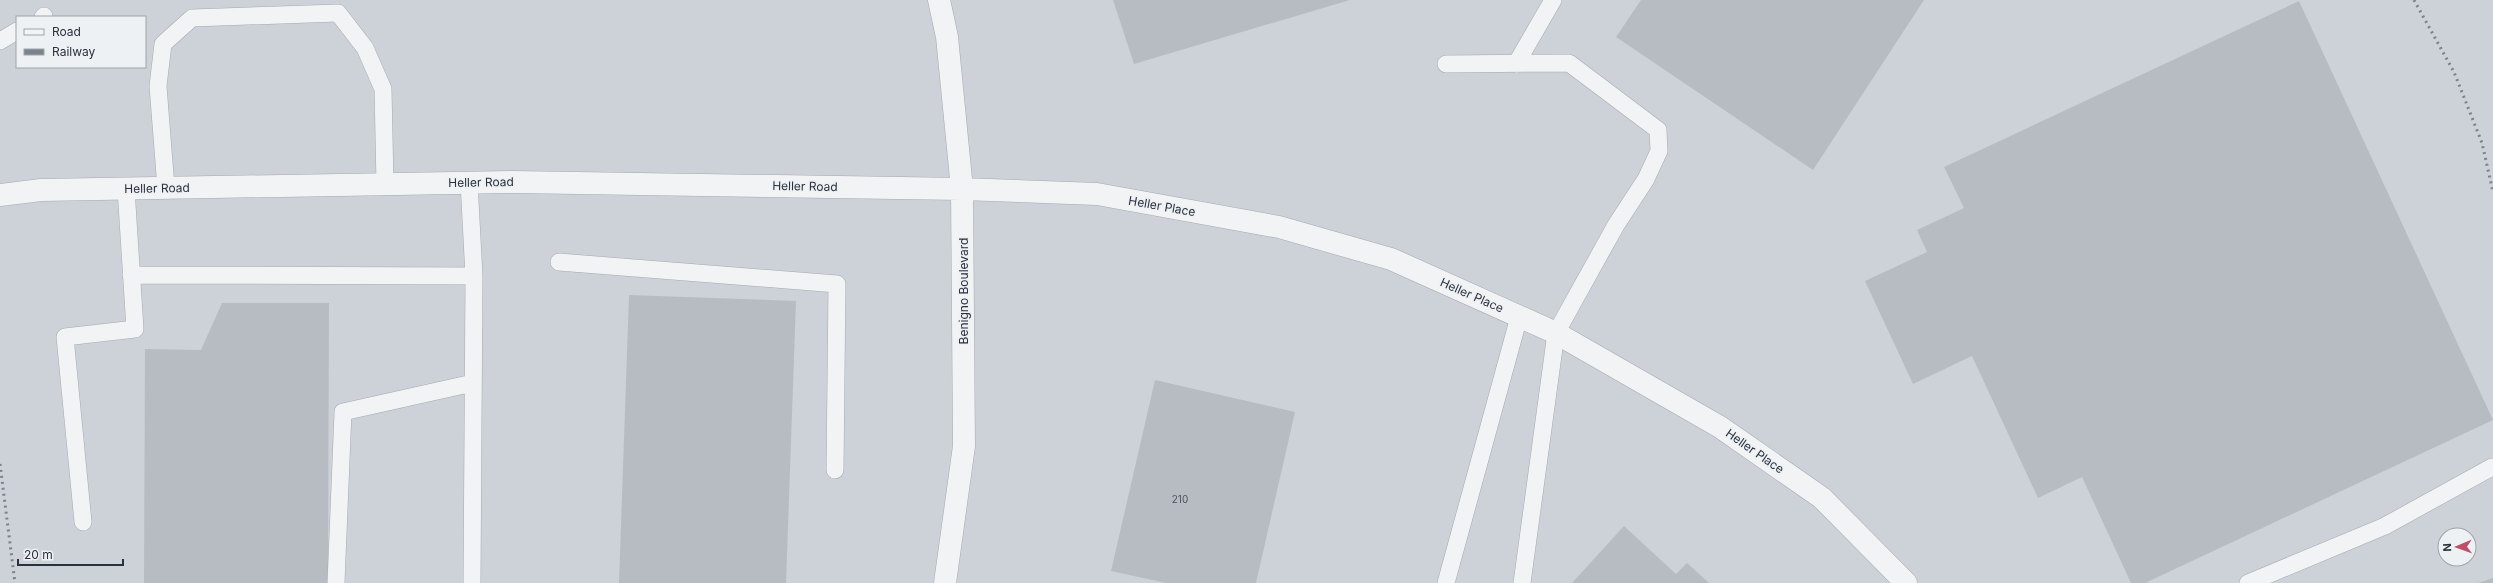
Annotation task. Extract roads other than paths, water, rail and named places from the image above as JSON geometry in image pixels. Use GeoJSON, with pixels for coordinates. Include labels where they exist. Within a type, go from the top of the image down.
{"type":"FeatureCollection","features":[{"type":"Feature","properties":{"kind":"street","name":"Benigno Boulevard"},"geometry":{"type":"LineString","coordinates":[[939,0],[947,37],[962,189],[964,446],[945,583]]}},
{"type":"Feature","properties":{"kind":"street","name":"Heller Road"},"geometry":{"type":"LineString","coordinates":[[0,195],[41,190],[469,182],[962,189]]}},
{"type":"Feature","properties":{"kind":"street","name":"Heller Place"},"geometry":{"type":"LineString","coordinates":[[962,189],[1097,194],[1279,227],[1391,259],[1556,333],[1720,427],[1822,498],[1906,583]]}},
{"type":"Feature","properties":{"kind":"lane"},"geometry":{"type":"LineString","coordinates":[[1516,64],[1554,0]]}},
{"type":"Feature","properties":{"kind":"lane"},"geometry":{"type":"LineString","coordinates":[[166,188],[158,86],[162,44],[192,18],[338,13],[365,48],[383,89],[385,184]]}},
{"type":"Feature","properties":{"kind":"lane"},"geometry":{"type":"LineString","coordinates":[[0,41],[16,32]]}},
{"type":"Feature","properties":{"kind":"lane"},"geometry":{"type":"LineString","coordinates":[[1446,64],[1569,63],[1658,130],[1659,151],[1646,179],[1616,225],[1556,333],[1522,583]]}},
{"type":"Feature","properties":{"kind":"lane"},"geometry":{"type":"LineString","coordinates":[[469,182],[474,276],[472,583]]}},
{"type":"Feature","properties":{"kind":"lane"},"geometry":{"type":"LineString","coordinates":[[84,522],[65,337],[135,329],[126,188]]}},
{"type":"Feature","properties":{"kind":"lane"},"geometry":{"type":"LineString","coordinates":[[558,262],[837,284],[834,470]]}},
{"type":"Feature","properties":{"kind":"lane"},"geometry":{"type":"LineString","coordinates":[[131,275],[474,276]]}},
{"type":"Feature","properties":{"kind":"lane"},"geometry":{"type":"LineString","coordinates":[[1446,583],[1519,317]]}},
{"type":"Feature","properties":{"kind":"lane"},"geometry":{"type":"LineString","coordinates":[[336,583],[343,412],[473,383]]}},
{"type":"Feature","properties":{"kind":"lane"},"geometry":{"type":"LineString","coordinates":[[2248,583],[2385,526],[2492,467]]}},
{"type":"Feature","properties":{"kind":"railway"},"geometry":{"type":"LineString","coordinates":[[2414,0],[2454,72],[2482,143],[2493,192]]}},
{"type":"Feature","properties":{"kind":"railway"},"geometry":{"type":"LineString","coordinates":[[0,464],[15,583]]}}]}
